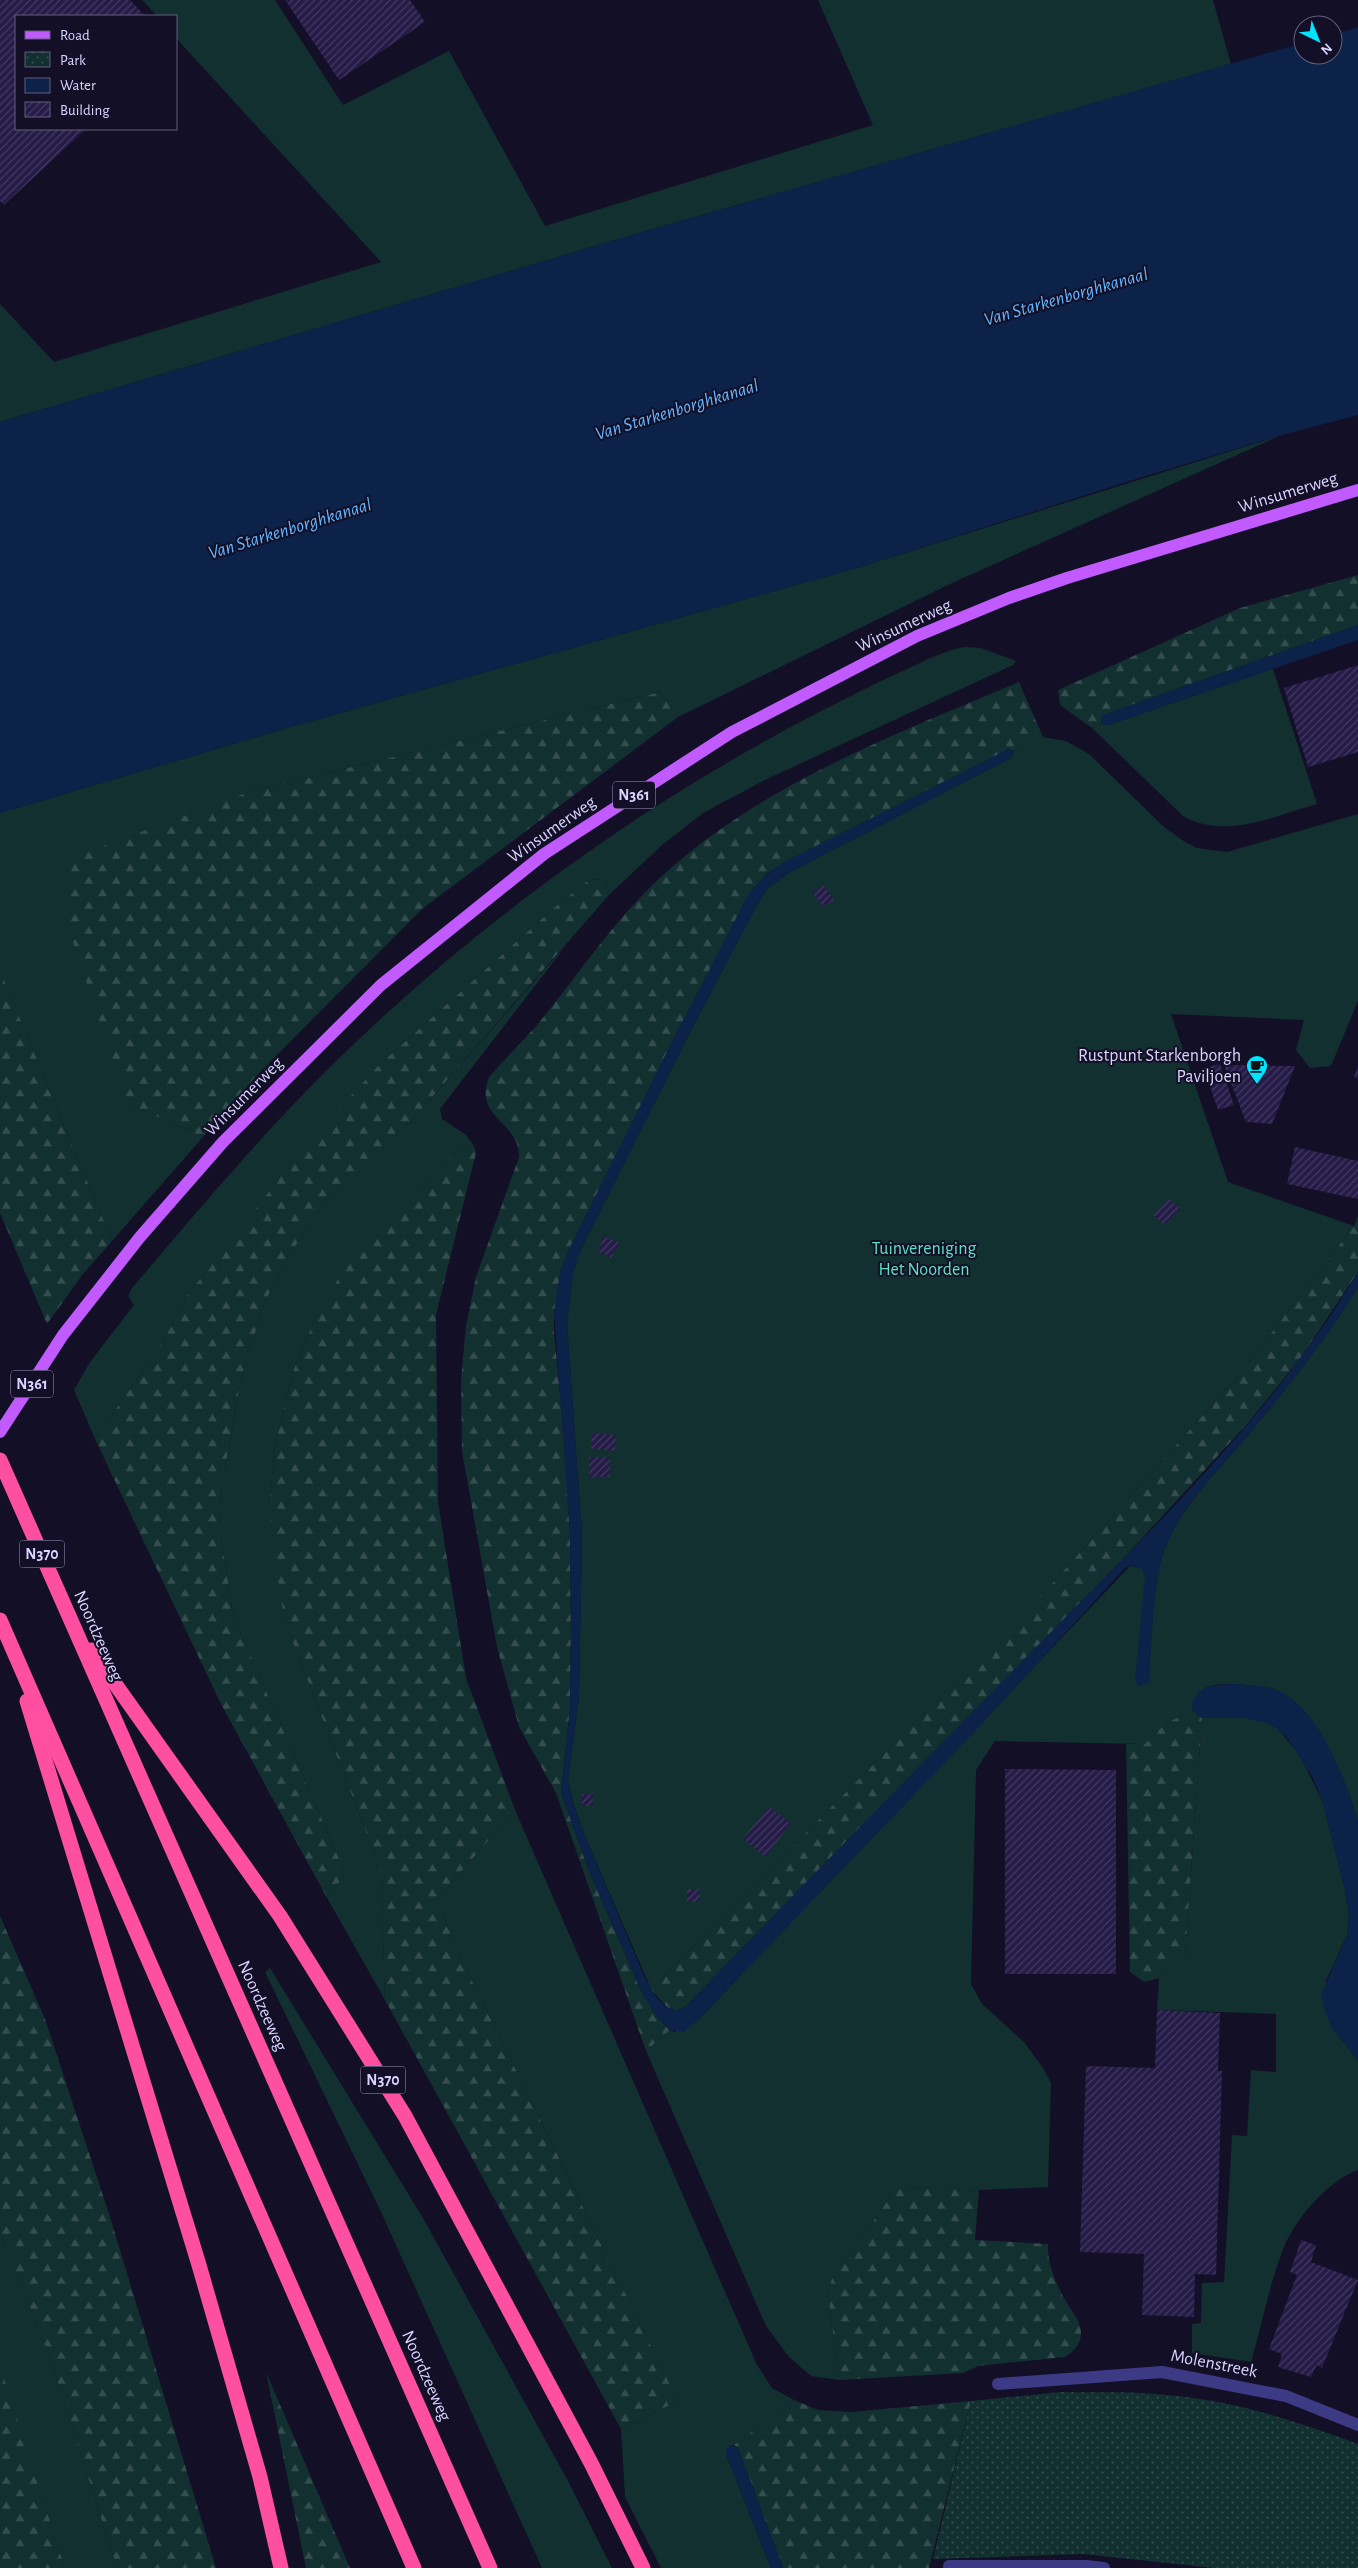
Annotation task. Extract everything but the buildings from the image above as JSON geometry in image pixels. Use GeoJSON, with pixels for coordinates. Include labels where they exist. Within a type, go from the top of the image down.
{"type":"FeatureCollection","features":[{"type":"Feature","properties":{"kind":"highway","name":"Noordzeeweg"},"geometry":{"type":"LineString","coordinates":[[0,1460],[490,2568]]}},
{"type":"Feature","properties":{"kind":"highway","name":"N370"},"geometry":{"type":"LineString","coordinates":[[72,1623],[280,1916],[405,2116],[591,2463],[643,2568]]}},
{"type":"Feature","properties":{"kind":"highway"},"geometry":{"type":"LineString","coordinates":[[3,1626],[202,2274],[260,2477],[281,2568]]}},
{"type":"Feature","properties":{"kind":"highway"},"geometry":{"type":"LineString","coordinates":[[3,1626],[414,2568]]}},
{"type":"Feature","properties":{"kind":"main road","name":"Winsumerweg"},"geometry":{"type":"LineString","coordinates":[[0,1432],[63,1336],[140,1237],[222,1142],[381,985],[544,854],[732,732],[917,636],[1009,598],[1067,578],[1358,490]]}},
{"type":"Feature","properties":{"kind":"street","name":"Molenstreek"},"geometry":{"type":"LineString","coordinates":[[998,2384],[1162,2372],[1286,2396],[1358,2425]]}},
{"type":"Feature","properties":{"kind":"street"},"geometry":{"type":"LineString","coordinates":[[948,2566],[1086,2566],[1104,2568]]}},
{"type":"Feature","properties":{"kind":"green space"},"geometry":{"type":"Polygon","coordinates":[[[142,0],[275,0],[343,105],[449,51],[545,226],[873,125],[818,0],[1213,0],[1231,64],[639,233],[0,422],[0,304],[54,362],[381,262],[178,40],[178,15],[156,15],[142,0]]]}},
{"type":"Feature","properties":{"kind":"green space"},"geometry":{"type":"Polygon","coordinates":[[[1279,436],[950,584],[678,717],[660,692],[249,792],[127,1103],[203,1137],[112,1241],[0,970],[0,813],[287,728],[860,567],[1279,436]]]}},
{"type":"Feature","properties":{"kind":"green space"},"geometry":{"type":"Polygon","coordinates":[[[1358,575],[1358,625],[1106,714],[1101,721],[1102,724],[1092,728],[1060,705],[1058,690],[1240,608],[1358,575]]]}},
{"type":"Feature","properties":{"kind":"green space"},"geometry":{"type":"Polygon","coordinates":[[[964,647],[981,648],[1016,661],[1013,665],[767,779],[703,813],[662,845],[610,894],[604,880],[590,879],[555,907],[377,1067],[303,1150],[188,1294],[162,1343],[95,1439],[74,1390],[90,1362],[134,1305],[128,1296],[132,1288],[274,1125],[378,1021],[491,924],[612,836],[675,795],[739,756],[841,701],[934,657],[964,647]]]}},
{"type":"Feature","properties":{"kind":"green space"},"geometry":{"type":"Polygon","coordinates":[[[1273,669],[1317,804],[1250,824],[1216,826],[1199,823],[1183,816],[1092,728],[1102,724],[1108,725],[1273,669]]]}},
{"type":"Feature","properties":{"kind":"green space"},"geometry":{"type":"Polygon","coordinates":[[[1019,682],[1043,737],[1014,751],[1009,749],[767,873],[675,1036],[561,1268],[554,1313],[554,1332],[563,1425],[570,1534],[571,1630],[570,1709],[561,1792],[589,1871],[643,1995],[658,2018],[670,2030],[646,2051],[556,1793],[519,1727],[497,1647],[462,1451],[461,1379],[466,1326],[476,1277],[519,1157],[517,1145],[512,1135],[487,1102],[486,1091],[489,1077],[538,1024],[628,911],[662,876],[701,844],[742,814],[832,764],[926,721],[1019,682]]]}},
{"type":"Feature","properties":{"kind":"green space"},"geometry":{"type":"Polygon","coordinates":[[[660,692],[678,717],[422,909],[259,1073],[203,1137],[127,1103],[65,918],[73,857],[249,792],[660,692]]]}},
{"type":"Feature","properties":{"kind":"green space","name":"Tuinvereniging Het Noorden"},"geometry":{"type":"Polygon","coordinates":[[[1043,737],[1066,741],[1089,754],[1164,827],[1197,848],[1227,852],[1358,814],[1358,1001],[1331,1066],[1310,1068],[1296,1050],[1304,1020],[1171,1014],[1228,1182],[1354,1226],[1239,1375],[1047,1589],[651,1989],[584,1834],[573,1802],[568,1779],[579,1696],[582,1535],[567,1324],[573,1274],[580,1251],[686,1040],[759,901],[769,887],[792,871],[1011,758],[1014,751],[1043,737]]]}},
{"type":"Feature","properties":{"kind":"green space"},"geometry":{"type":"Polygon","coordinates":[[[590,879],[604,880],[610,894],[411,1121],[316,1214],[287,1259],[264,1304],[241,1379],[222,1484],[220,1530],[233,1615],[346,1875],[326,1896],[221,1704],[95,1439],[162,1343],[188,1294],[302,1150],[377,1067],[555,907],[590,879]]]}},
{"type":"Feature","properties":{"kind":"green space"},"geometry":{"type":"Polygon","coordinates":[[[568,943],[440,1109],[442,1119],[466,1135],[474,1146],[459,1149],[377,1227],[315,1319],[294,1369],[275,1444],[269,1508],[284,1619],[381,1871],[385,2000],[326,1896],[346,1875],[233,1615],[220,1530],[222,1484],[241,1379],[264,1304],[287,1259],[316,1214],[411,1121],[568,943]]]}},
{"type":"Feature","properties":{"kind":"green space"},"geometry":{"type":"Polygon","coordinates":[[[0,970],[112,1241],[83,1274],[47,1324],[0,1213],[0,970]]]}},
{"type":"Feature","properties":{"kind":"green space"},"geometry":{"type":"Polygon","coordinates":[[[474,1146],[476,1153],[436,1315],[438,1502],[466,1678],[515,1810],[437,1899],[458,1952],[678,2401],[621,2429],[385,2000],[381,1871],[284,1619],[269,1508],[275,1444],[294,1369],[315,1319],[338,1279],[377,1227],[459,1149],[474,1146]]]}},
{"type":"Feature","properties":{"kind":"green space"},"geometry":{"type":"Polygon","coordinates":[[[1358,1216],[1358,1272],[1302,1356],[1248,1423],[1123,1559],[685,2007],[676,2011],[667,2007],[651,1989],[1047,1589],[1239,1375],[1354,1226],[1358,1216]]]}},
{"type":"Feature","properties":{"kind":"green space"},"geometry":{"type":"Polygon","coordinates":[[[1358,1287],[1358,1821],[1349,1794],[1275,1689],[1224,1684],[1202,1690],[1195,1698],[1192,1710],[1165,1724],[1145,1744],[995,1741],[976,1770],[971,1984],[982,2004],[1024,2042],[1043,2068],[1051,2083],[1048,2187],[979,2190],[940,2187],[897,2188],[832,2278],[828,2294],[839,2380],[811,2376],[789,2357],[766,2326],[646,2051],[670,2030],[675,2032],[699,2019],[1130,1566],[1142,1568],[1145,1575],[1148,1683],[1157,1581],[1164,1551],[1171,1535],[1201,1489],[1278,1399],[1333,1325],[1358,1287]]]}},
{"type":"Feature","properties":{"kind":"green space"},"geometry":{"type":"Polygon","coordinates":[[[1192,1710],[1202,1718],[1185,1956],[1159,1978],[1144,1982],[1130,1972],[1126,1744],[1145,1744],[1165,1724],[1192,1710]]]}},
{"type":"Feature","properties":{"kind":"green space"},"geometry":{"type":"Polygon","coordinates":[[[1217,1716],[1265,1722],[1277,1728],[1300,1755],[1323,1803],[1345,1890],[1349,1914],[1347,1935],[1326,1981],[1332,2028],[1358,2060],[1358,2170],[1347,2175],[1323,2192],[1294,2228],[1287,2240],[1273,2279],[1251,2362],[1192,2353],[1192,2324],[1201,2323],[1202,2283],[1224,2282],[1232,2135],[1247,2136],[1251,2070],[1276,2072],[1276,2014],[1157,2010],[1159,1978],[1185,1956],[1202,1718],[1217,1716]]]}},
{"type":"Feature","properties":{"kind":"green space"},"geometry":{"type":"Polygon","coordinates":[[[515,1810],[757,2365],[772,2388],[794,2400],[734,2445],[731,2445],[726,2454],[771,2568],[661,2568],[625,2497],[621,2429],[678,2401],[458,1952],[437,1899],[515,1810]]]}},
{"type":"Feature","properties":{"kind":"green space"},"geometry":{"type":"Polygon","coordinates":[[[0,1916],[45,2019],[110,2217],[216,2568],[117,2568],[51,2361],[0,2233],[0,1916]]]}},
{"type":"Feature","properties":{"kind":"green space"},"geometry":{"type":"Polygon","coordinates":[[[270,1968],[423,2218],[568,2481],[612,2568],[542,2568],[381,2212],[265,1972],[270,1968]]]}},
{"type":"Feature","properties":{"kind":"green space"},"geometry":{"type":"Polygon","coordinates":[[[940,2187],[979,2190],[975,2240],[1048,2244],[1049,2259],[1055,2280],[1080,2326],[1081,2335],[1078,2345],[1065,2357],[978,2366],[963,2373],[839,2380],[828,2294],[832,2278],[897,2188],[940,2187]]]}},
{"type":"Feature","properties":{"kind":"green space"},"geometry":{"type":"Polygon","coordinates":[[[0,2233],[51,2361],[117,2568],[65,2568],[0,2367],[0,2233]]]}},
{"type":"Feature","properties":{"kind":"green space"},"geometry":{"type":"Polygon","coordinates":[[[0,2367],[4,2378],[65,2568],[0,2568],[0,2367]]]}},
{"type":"Feature","properties":{"kind":"green space"},"geometry":{"type":"Polygon","coordinates":[[[266,2372],[350,2568],[306,2568],[266,2372]]]}},
{"type":"Feature","properties":{"kind":"green space"},"geometry":{"type":"Polygon","coordinates":[[[1061,2392],[1154,2394],[1216,2402],[1312,2427],[1358,2444],[1358,2568],[1214,2568],[1083,2554],[933,2559],[971,2401],[1061,2392]]]}},
{"type":"Feature","properties":{"kind":"green space"},"geometry":{"type":"Polygon","coordinates":[[[794,2400],[818,2410],[852,2412],[971,2401],[929,2568],[783,2568],[738,2448],[734,2445],[794,2400]]]}},
{"type":"Feature","properties":{"kind":"water","name":"Van Starkenborghkanaal"},"geometry":{"type":"Polygon","coordinates":[[[1358,27],[1358,415],[1279,436],[1136,479],[860,567],[287,728],[0,813],[0,422],[639,233],[1293,46],[1293,65],[1343,65],[1343,32],[1358,27]]]}},
{"type":"Feature","properties":{"kind":"water"},"geometry":{"type":"Polygon","coordinates":[[[1358,625],[1358,640],[1108,725],[1102,724],[1101,717],[1106,714],[1358,625]]]}},
{"type":"Feature","properties":{"kind":"water"},"geometry":{"type":"Polygon","coordinates":[[[1009,749],[1014,751],[1011,758],[792,871],[769,887],[759,901],[686,1040],[580,1251],[573,1274],[567,1324],[582,1535],[579,1696],[568,1779],[573,1802],[584,1834],[645,1978],[661,2002],[676,2011],[685,2007],[1172,1508],[1253,1418],[1326,1323],[1358,1272],[1358,1287],[1333,1325],[1278,1399],[1201,1489],[1171,1535],[1164,1551],[1157,1581],[1149,1683],[1139,1686],[1135,1681],[1145,1575],[1142,1568],[1130,1566],[1125,1568],[978,1728],[699,2019],[684,2032],[670,2030],[658,2018],[643,1995],[589,1871],[561,1792],[570,1709],[571,1630],[570,1534],[554,1313],[561,1268],[675,1036],[752,890],[780,864],[1009,749]]]}},
{"type":"Feature","properties":{"kind":"water"},"geometry":{"type":"Polygon","coordinates":[[[1237,1684],[1271,1688],[1291,1698],[1305,1711],[1328,1746],[1353,1805],[1358,1821],[1358,2060],[1332,2028],[1325,2012],[1321,1995],[1347,1935],[1349,1914],[1345,1890],[1323,1803],[1313,1778],[1288,1739],[1277,1728],[1265,1722],[1244,1718],[1202,1718],[1192,1710],[1193,1701],[1201,1691],[1214,1686],[1237,1684]]]}},
{"type":"Feature","properties":{"kind":"water"},"geometry":{"type":"Polygon","coordinates":[[[731,2445],[738,2448],[783,2568],[771,2568],[726,2454],[726,2449],[731,2445]]]}},
{"type":"Feature","properties":{"kind":"place","name":"Rustpunt Starkenborgh Paviljoen"},"geometry":{"type":"Point","coordinates":[1257,1085]}}]}
